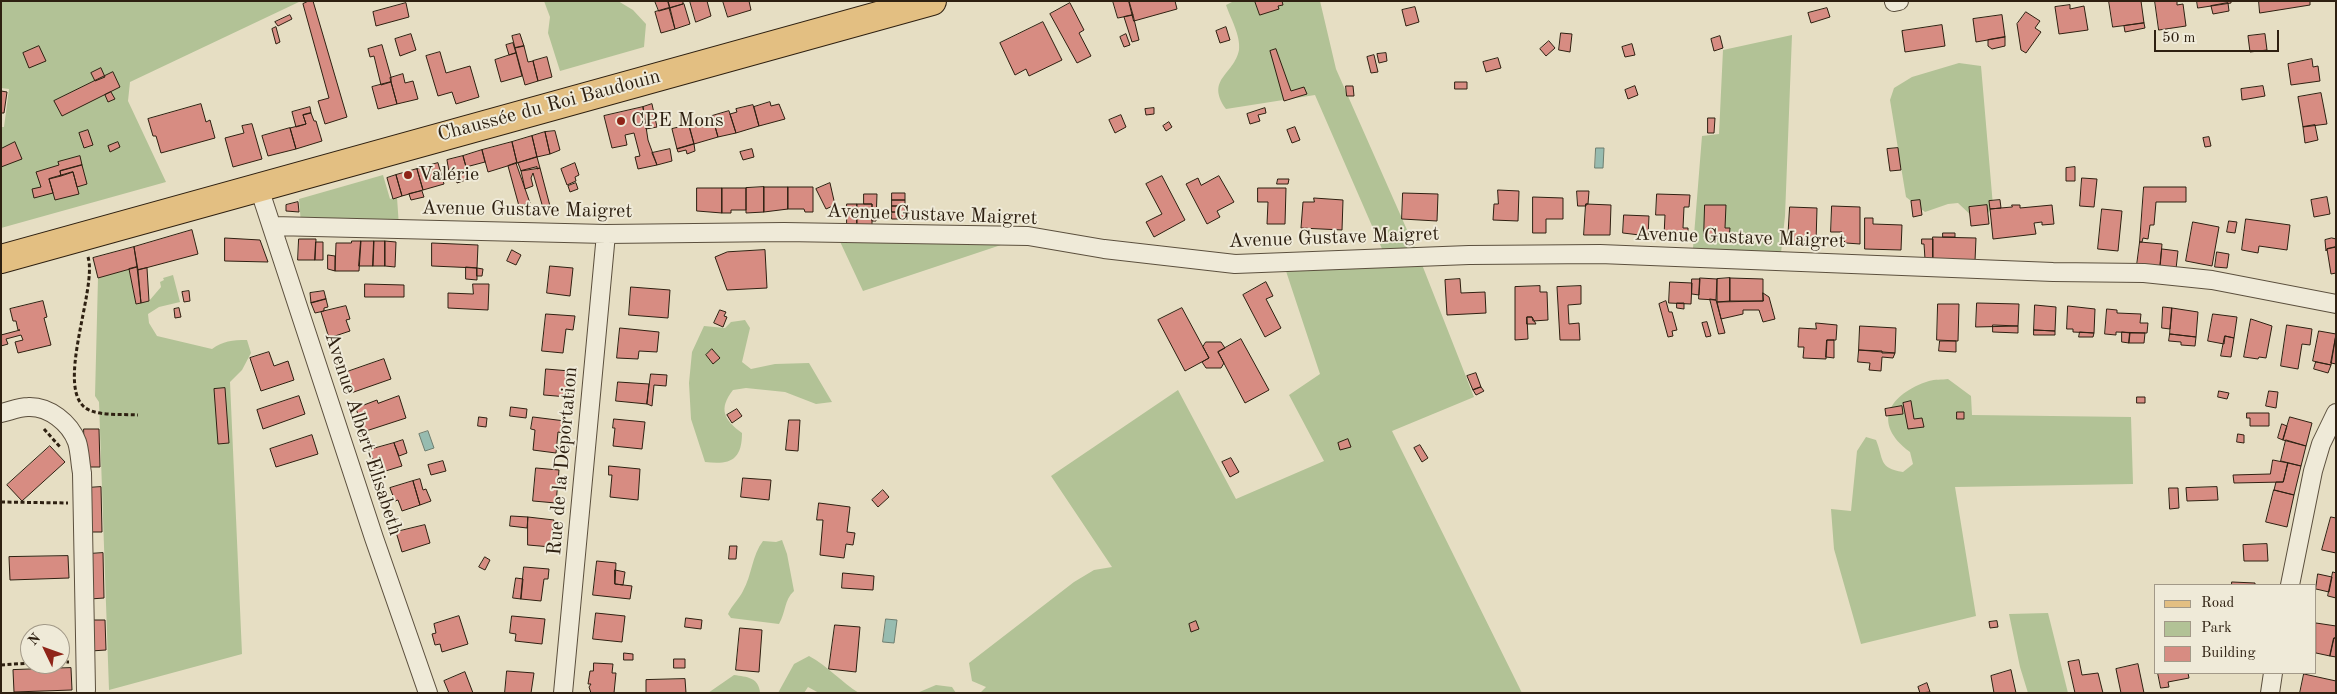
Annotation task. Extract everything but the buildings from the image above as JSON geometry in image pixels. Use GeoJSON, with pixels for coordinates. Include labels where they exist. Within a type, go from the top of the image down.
{"type":"FeatureCollection","features":[{"type":"Feature","properties":{"kind":"main road","name":"Chaussée du Roi Baudouin"},"geometry":{"type":"LineString","coordinates":[[1,259],[932,1]]}},
{"type":"Feature","properties":{"kind":"street"},"geometry":{"type":"LineString","coordinates":[[1894,2],[1898,1]]}},
{"type":"Feature","properties":{"kind":"street","name":"Avenue Albert-Elisabeth"},"geometry":{"type":"LineString","coordinates":[[259,188],[374,538],[428,693]]}},
{"type":"Feature","properties":{"kind":"street","name":"Avenue Gustave Maigret"},"geometry":{"type":"LineString","coordinates":[[273,226],[606,234],[784,232],[1028,236],[1104,249],[1235,264],[1469,255],[1600,254],[2053,272],[2144,273],[2212,280],[2336,304]]}},
{"type":"Feature","properties":{"kind":"street","name":"Rue de la Déportation"},"geometry":{"type":"LineString","coordinates":[[563,693],[606,234]]}},
{"type":"Feature","properties":{"kind":"street"},"geometry":{"type":"LineString","coordinates":[[1,414],[27,407],[37,407],[54,414],[69,427],[77,442],[82,473],[86,690]]}},
{"type":"Feature","properties":{"kind":"street"},"geometry":{"type":"LineString","coordinates":[[2290,584],[2313,471],[2321,444],[2336,413]]}},
{"type":"Feature","properties":{"kind":"street"},"geometry":{"type":"LineString","coordinates":[[2270,693],[2273,674]]}},
{"type":"Feature","properties":{"kind":"path"},"geometry":{"type":"LineString","coordinates":[[81,237],[89,260],[89,274],[75,367],[76,394],[80,405],[90,411],[138,415]]}},
{"type":"Feature","properties":{"kind":"path"},"geometry":{"type":"LineString","coordinates":[[44,428],[82,473]]}},
{"type":"Feature","properties":{"kind":"path"},"geometry":{"type":"LineString","coordinates":[[1,502],[82,503]]}},
{"type":"Feature","properties":{"kind":"path"},"geometry":{"type":"LineString","coordinates":[[1,665],[20,664]]}},
{"type":"Feature","properties":{"kind":"green space"},"geometry":{"type":"Polygon","coordinates":[[[1,1],[301,1],[130,82],[128,101],[166,182],[1,228],[1,127],[4,127],[9,89],[1,88],[1,1]]]}},
{"type":"Feature","properties":{"kind":"green space"},"geometry":{"type":"Polygon","coordinates":[[[544,1],[618,1],[633,10],[646,24],[644,47],[560,71],[548,33],[550,17],[544,1]]]}},
{"type":"Feature","properties":{"kind":"green space"},"geometry":{"type":"Polygon","coordinates":[[[1234,1],[1320,1],[1336,69],[1419,257],[1474,397],[1392,431],[1522,693],[980,693],[986,687],[972,681],[969,663],[1074,582],[1094,570],[1112,567],[1051,476],[1178,390],[1236,499],[1324,461],[1289,395],[1320,374],[1283,262],[1386,258],[1315,95],[1226,109],[1220,99],[1218,91],[1220,84],[1232,66],[1239,50],[1237,33],[1226,5],[1234,1]]]}},
{"type":"Feature","properties":{"kind":"green space"},"geometry":{"type":"Polygon","coordinates":[[[1792,35],[1785,216],[1781,253],[1693,248],[1702,136],[1719,134],[1723,50],[1792,35]]]}},
{"type":"Feature","properties":{"kind":"green space"},"geometry":{"type":"Polygon","coordinates":[[[1959,63],[1981,66],[1993,206],[1986,216],[1976,220],[1958,203],[1948,204],[1925,212],[1906,197],[1890,100],[1894,88],[1912,77],[1959,63]]]}},
{"type":"Feature","properties":{"kind":"green space"},"geometry":{"type":"Polygon","coordinates":[[[383,175],[390,199],[397,197],[399,227],[301,224],[299,199],[383,175]]]}},
{"type":"Feature","properties":{"kind":"green space"},"geometry":{"type":"Polygon","coordinates":[[[836,233],[1028,236],[863,291],[836,233]]]}},
{"type":"Feature","properties":{"kind":"green space"},"geometry":{"type":"Polygon","coordinates":[[[129,269],[136,304],[149,301],[161,287],[160,282],[164,280],[163,278],[173,275],[180,302],[159,307],[148,314],[149,323],[157,336],[212,349],[220,344],[247,340],[251,353],[242,370],[230,382],[242,654],[109,690],[99,402],[95,396],[98,278],[129,269]]]}},
{"type":"Feature","properties":{"kind":"green space"},"geometry":{"type":"Polygon","coordinates":[[[745,320],[750,328],[742,362],[751,369],[775,364],[809,363],[832,402],[816,404],[785,392],[746,388],[733,390],[726,403],[725,414],[727,419],[742,433],[740,450],[737,455],[727,462],[705,462],[691,419],[689,383],[692,352],[704,326],[725,328],[731,322],[745,320]]]}},
{"type":"Feature","properties":{"kind":"green space"},"geometry":{"type":"Polygon","coordinates":[[[1948,379],[1971,396],[1972,415],[2131,417],[2133,484],[1955,487],[1976,616],[1861,644],[1834,549],[1831,509],[1851,511],[1857,451],[1866,437],[1876,440],[1883,462],[1889,468],[1903,472],[1913,464],[1910,452],[1898,441],[1891,430],[1888,420],[1890,410],[1904,393],[1915,387],[1931,380],[1948,379]]]}},
{"type":"Feature","properties":{"kind":"green space"},"geometry":{"type":"Polygon","coordinates":[[[782,540],[787,554],[794,591],[788,598],[779,624],[731,618],[728,614],[746,585],[759,547],[763,541],[776,542],[782,540]]]}},
{"type":"Feature","properties":{"kind":"green space"},"geometry":{"type":"Polygon","coordinates":[[[2048,613],[2068,693],[2028,693],[2020,667],[2009,614],[2048,613]]]}},
{"type":"Feature","properties":{"kind":"green space"},"geometry":{"type":"Polygon","coordinates":[[[809,656],[859,693],[819,693],[808,687],[804,693],[778,693],[794,664],[809,656]]]}},
{"type":"Feature","properties":{"kind":"green space"},"geometry":{"type":"Polygon","coordinates":[[[734,675],[751,679],[757,683],[760,692],[708,693],[734,675]]]}},
{"type":"Feature","properties":{"kind":"green space"},"geometry":{"type":"Polygon","coordinates":[[[936,685],[952,687],[956,693],[917,693],[936,685]]]}},
{"type":"Feature","properties":{"kind":"water"},"geometry":{"type":"Polygon","coordinates":[[[1596,148],[1604,148],[1603,168],[1595,168],[1596,148]]]}},
{"type":"Feature","properties":{"kind":"water"},"geometry":{"type":"Polygon","coordinates":[[[428,431],[434,448],[425,451],[419,434],[428,431]]]}},
{"type":"Feature","properties":{"kind":"water"},"geometry":{"type":"Polygon","coordinates":[[[886,619],[897,620],[894,643],[883,642],[886,619]]]}},
{"type":"Feature","properties":{"kind":"place","name":"CPE Mons"},"geometry":{"type":"Point","coordinates":[621,121]}},
{"type":"Feature","properties":{"kind":"place","name":"Valérie"},"geometry":{"type":"Point","coordinates":[408,175]}}]}
